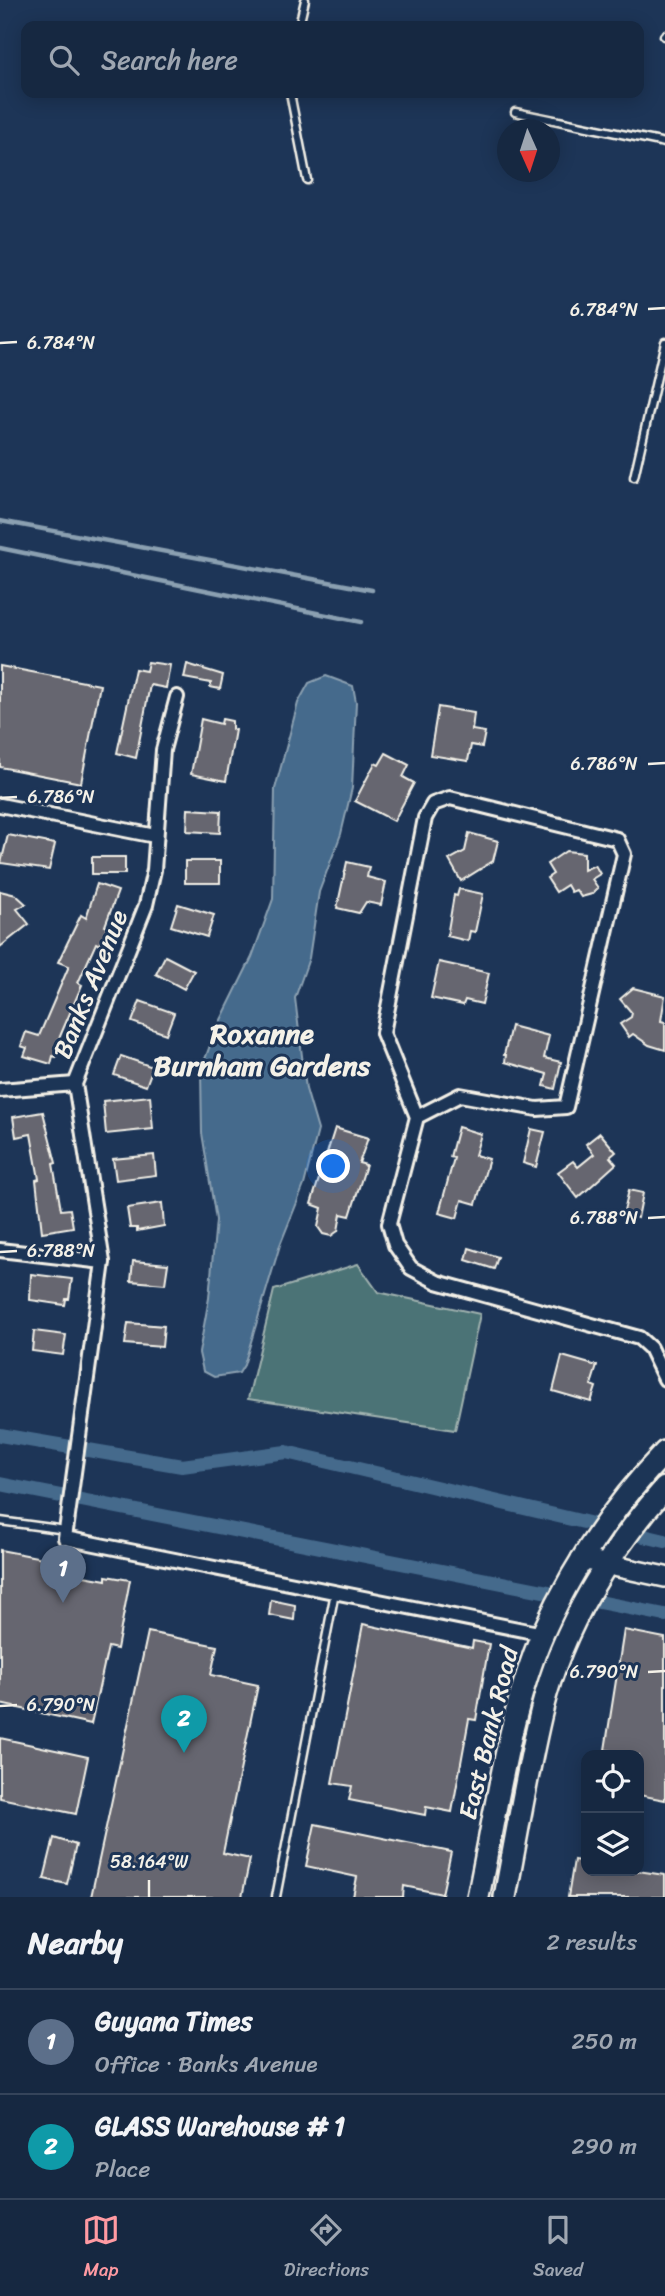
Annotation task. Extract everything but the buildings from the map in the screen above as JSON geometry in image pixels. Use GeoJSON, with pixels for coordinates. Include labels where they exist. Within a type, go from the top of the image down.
{"type":"FeatureCollection","features":[{"type":"Feature","properties":{"kind":"main road","name":"East Bank Road"},"geometry":{"type":"LineString","coordinates":[[478,1897],[521,1698],[543,1634],[581,1559],[613,1512],[665,1452]]}},
{"type":"Feature","properties":{"kind":"main road","name":"East Bank Road"},"geometry":{"type":"LineString","coordinates":[[505,1897],[542,1707],[568,1638],[605,1565],[634,1523],[665,1488]]}},
{"type":"Feature","properties":{"kind":"main road"},"geometry":{"type":"LineString","coordinates":[[581,1559],[665,1577]]}},
{"type":"Feature","properties":{"kind":"street","name":"Banks Avenue"},"geometry":{"type":"LineString","coordinates":[[65,1534],[103,1262],[75,1084],[146,905],[154,870],[163,750],[177,698]]}},
{"type":"Feature","properties":{"kind":"street"},"geometry":{"type":"LineString","coordinates":[[417,1116],[460,1095],[537,1109],[566,1107],[624,854],[617,839],[450,798],[433,804],[425,818],[383,1033],[417,1116],[389,1224],[395,1245],[411,1268],[437,1282],[639,1338],[650,1349],[665,1379]]}},
{"type":"Feature","properties":{"kind":"street"},"geometry":{"type":"LineString","coordinates":[[0,805],[155,836]]}},
{"type":"Feature","properties":{"kind":"street"},"geometry":{"type":"LineString","coordinates":[[0,1090],[75,1084]]}},
{"type":"Feature","properties":{"kind":"street"},"geometry":{"type":"LineString","coordinates":[[0,1250],[103,1262]]}},
{"type":"Feature","properties":{"kind":"street"},"geometry":{"type":"LineString","coordinates":[[65,1534],[543,1634]]}},
{"type":"Feature","properties":{"kind":"lane"},"geometry":{"type":"LineString","coordinates":[[300,21],[305,0]]}},
{"type":"Feature","properties":{"kind":"lane"},"geometry":{"type":"LineString","coordinates":[[291,98],[307,180]]}},
{"type":"Feature","properties":{"kind":"lane"},"geometry":{"type":"LineString","coordinates":[[515,112],[665,143]]}},
{"type":"Feature","properties":{"kind":"lane"},"geometry":{"type":"LineString","coordinates":[[634,477],[665,342]]}},
{"type":"Feature","properties":{"kind":"lane"},"geometry":{"type":"LineString","coordinates":[[0,1521],[65,1534]]}},
{"type":"Feature","properties":{"kind":"lane"},"geometry":{"type":"LineString","coordinates":[[276,1897],[335,1592]]}},
{"type":"Feature","properties":{"kind":"green space"},"geometry":{"type":"Polygon","coordinates":[[[358,1264],[378,1292],[480,1314],[455,1430],[248,1399],[274,1290],[358,1264]]]}},
{"type":"Feature","properties":{"kind":"water"},"geometry":{"type":"Polygon","coordinates":[[[326,676],[353,686],[356,702],[352,788],[341,834],[319,892],[309,958],[295,998],[306,1089],[318,1130],[304,1185],[280,1245],[244,1365],[239,1373],[214,1377],[203,1371],[199,1353],[209,1298],[216,1220],[202,1133],[201,1070],[215,1032],[252,957],[273,899],[275,789],[298,703],[309,683],[326,676]]]}},
{"type":"Feature","properties":{"kind":"waterway"},"geometry":{"type":"LineString","coordinates":[[0,521],[372,590]]}},
{"type":"Feature","properties":{"kind":"waterway"},"geometry":{"type":"LineString","coordinates":[[0,548],[361,622]]}},
{"type":"Feature","properties":{"kind":"waterway"},"geometry":{"type":"LineString","coordinates":[[0,1435],[182,1466],[286,1452],[665,1541]]}},
{"type":"Feature","properties":{"kind":"waterway"},"geometry":{"type":"LineString","coordinates":[[0,1484],[665,1615]]}},
{"type":"Feature","properties":{"kind":"place","name":"Guyana Times"},"geometry":{"type":"Point","coordinates":[63,1603]}},
{"type":"Feature","properties":{"kind":"place","name":"GLASS Warehouse # 1"},"geometry":{"type":"Point","coordinates":[184,1753]}},
{"type":"Feature","properties":{"kind":"district","name":"Roxanne Burnham Gardens"},"geometry":{"type":"Point","coordinates":[262,1049]}}]}
